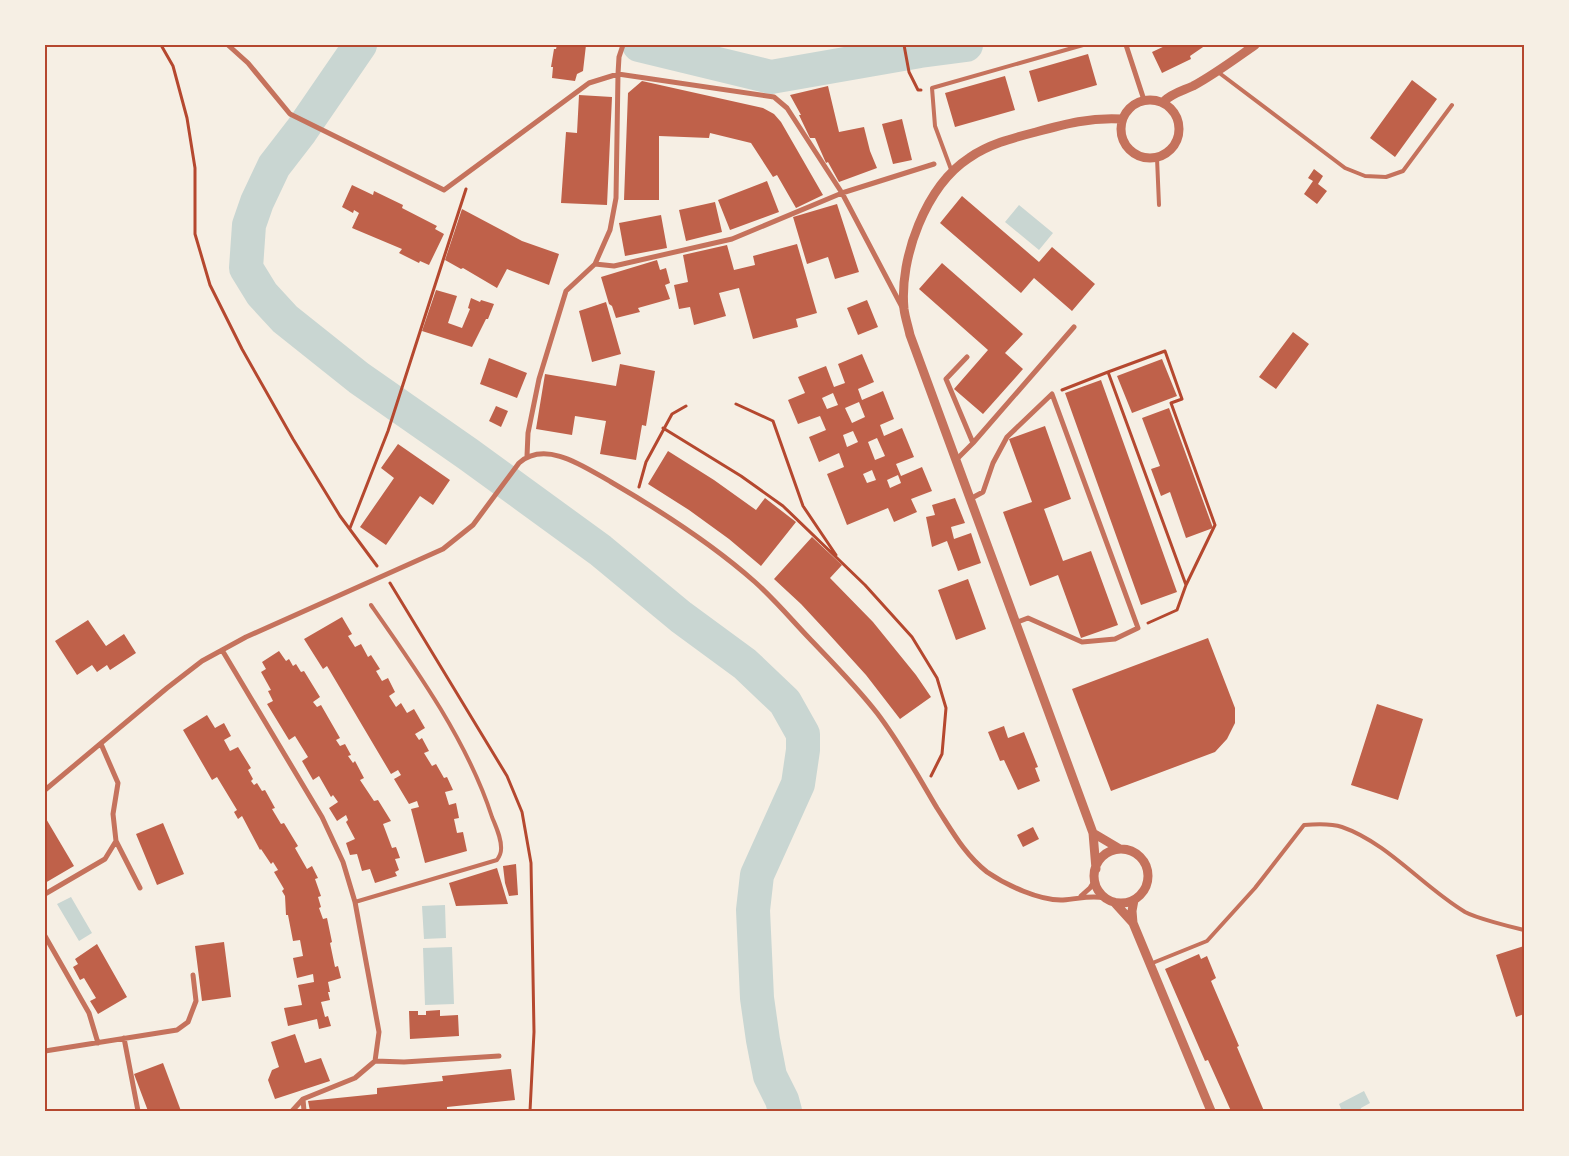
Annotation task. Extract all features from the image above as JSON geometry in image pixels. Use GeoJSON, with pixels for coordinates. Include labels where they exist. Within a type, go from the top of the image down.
{"type":"FeatureCollection","features":[{"type":"Feature","properties":{"kind":"street"},"geometry":{"type":"LineString","coordinates":[[228,45],[248,63],[290,114],[444,190],[589,83],[618,74],[774,98],[787,108],[842,193],[904,309]]}},
{"type":"Feature","properties":{"kind":"street"},"geometry":{"type":"LineString","coordinates":[[527,456],[528,433],[539,378],[566,290],[595,264],[610,230],[616,198],[618,74],[619,56],[623,45]]}},
{"type":"Feature","properties":{"kind":"street"},"geometry":{"type":"LineString","coordinates":[[1126,45],[1144,100]]}},
{"type":"Feature","properties":{"kind":"street"},"geometry":{"type":"LineString","coordinates":[[1163,102],[1169,96],[1193,86],[1255,45]]}},
{"type":"Feature","properties":{"kind":"street"},"geometry":{"type":"LineString","coordinates":[[1153,99],[1163,102],[1171,108],[1177,117],[1179,127],[1178,138],[1166,154],[1157,158],[1146,159],[1136,156],[1128,150],[1123,141],[1120,129],[1122,119],[1134,103],[1153,99]]}},
{"type":"Feature","properties":{"kind":"street"},"geometry":{"type":"LineString","coordinates":[[1081,896],[1090,888],[1095,880],[1093,833],[910,335],[904,309],[904,290],[913,241],[925,208],[952,172],[968,158],[985,148],[1008,140],[1072,122],[1101,118],[1122,119]]}},
{"type":"Feature","properties":{"kind":"street"},"geometry":{"type":"LineString","coordinates":[[595,264],[614,266],[732,239],[842,193],[934,164]]}},
{"type":"Feature","properties":{"kind":"street"},"geometry":{"type":"LineString","coordinates":[[956,460],[1074,327]]}},
{"type":"Feature","properties":{"kind":"street"},"geometry":{"type":"LineString","coordinates":[[968,357],[946,379],[973,443]]}},
{"type":"Feature","properties":{"kind":"street"},"geometry":{"type":"LineString","coordinates":[[970,499],[983,492],[993,463],[1007,437],[1052,394],[1138,628],[1115,638],[1082,642],[1028,618],[1015,622]]}},
{"type":"Feature","properties":{"kind":"street"},"geometry":{"type":"LineString","coordinates":[[45,790],[195,666],[246,637],[443,549],[472,525],[493,500],[519,463],[527,456],[540,453],[557,456],[589,470],[636,497],[700,538],[756,583],[835,664],[876,711],[901,746],[960,843],[973,859],[988,872],[1018,889],[1044,898],[1061,900],[1093,896],[1124,903],[1134,900],[1142,894],[1147,886],[1146,866],[1136,854],[1120,849],[1093,833]]}},
{"type":"Feature","properties":{"kind":"street"},"geometry":{"type":"LineString","coordinates":[[222,650],[322,817],[343,862],[356,902],[379,1032],[375,1061],[355,1078],[303,1098],[292,1111]]}},
{"type":"Feature","properties":{"kind":"street"},"geometry":{"type":"LineString","coordinates":[[101,744],[118,783],[113,814],[116,841],[140,888]]}},
{"type":"Feature","properties":{"kind":"street"},"geometry":{"type":"LineString","coordinates":[[45,894],[105,858],[116,841]]}},
{"type":"Feature","properties":{"kind":"street"},"geometry":{"type":"LineString","coordinates":[[1096,869],[1101,859],[1109,852],[1120,849]]}},
{"type":"Feature","properties":{"kind":"street"},"geometry":{"type":"LineString","coordinates":[[1095,880],[1105,898]]}},
{"type":"Feature","properties":{"kind":"street"},"geometry":{"type":"LineString","coordinates":[[1134,900],[1132,911],[1133,923],[1211,1111]]}},
{"type":"Feature","properties":{"kind":"street"},"geometry":{"type":"LineString","coordinates":[[1114,902],[1133,923]]}},
{"type":"Feature","properties":{"kind":"street"},"geometry":{"type":"LineString","coordinates":[[45,936],[89,1013],[98,1043]]}},
{"type":"Feature","properties":{"kind":"street"},"geometry":{"type":"LineString","coordinates":[[45,1051],[177,1030],[188,1022],[196,1001],[193,975]]}},
{"type":"Feature","properties":{"kind":"street"},"geometry":{"type":"LineString","coordinates":[[124,1038],[138,1111]]}},
{"type":"Feature","properties":{"kind":"street"},"geometry":{"type":"LineString","coordinates":[[375,1061],[404,1062],[499,1056]]}},
{"type":"Feature","properties":{"kind":"street"},"geometry":{"type":"LineString","coordinates":[[303,1098],[304,1111]]}},
{"type":"Feature","properties":{"kind":"lane"},"geometry":{"type":"LineString","coordinates":[[952,172],[935,126],[932,88],[1083,45]]}},
{"type":"Feature","properties":{"kind":"lane"},"geometry":{"type":"LineString","coordinates":[[1217,71],[1345,168],[1365,176],[1386,177],[1403,171],[1452,105]]}},
{"type":"Feature","properties":{"kind":"lane"},"geometry":{"type":"LineString","coordinates":[[1157,158],[1159,204]]}},
{"type":"Feature","properties":{"kind":"lane"},"geometry":{"type":"LineString","coordinates":[[356,902],[497,860],[502,851],[486,797],[458,741],[414,666],[371,605]]}},
{"type":"Feature","properties":{"kind":"lane"},"geometry":{"type":"LineString","coordinates":[[1150,964],[1207,941],[1254,888],[1304,825],[1340,826],[1384,851],[1436,892],[1467,913],[1524,930]]}},
{"type":"Feature","properties":{"kind":"path"},"geometry":{"type":"LineString","coordinates":[[904,45],[909,72],[918,90],[932,88]]}},
{"type":"Feature","properties":{"kind":"path"},"geometry":{"type":"LineString","coordinates":[[350,529],[404,386],[472,169]]}},
{"type":"Feature","properties":{"kind":"path"},"geometry":{"type":"LineString","coordinates":[[1052,394],[1165,351],[1182,399],[1171,403],[1215,525],[1176,610],[1138,628]]}},
{"type":"Feature","properties":{"kind":"path"},"geometry":{"type":"LineString","coordinates":[[1108,372],[1186,585]]}},
{"type":"Feature","properties":{"kind":"path"},"geometry":{"type":"LineString","coordinates":[[736,404],[773,421],[804,506],[839,559]]}},
{"type":"Feature","properties":{"kind":"path"},"geometry":{"type":"LineString","coordinates":[[636,497],[646,462],[664,428],[672,414],[686,406]]}},
{"type":"Feature","properties":{"kind":"path"},"geometry":{"type":"LineString","coordinates":[[664,428],[741,476],[783,506],[865,585],[912,637],[937,678],[946,708],[942,754],[925,788]]}},
{"type":"Feature","properties":{"kind":"shaded area"},"geometry":{"type":"Polygon","coordinates":[[[1019,205],[1053,233],[1039,250],[1005,222],[1019,205]]]}},
{"type":"Feature","properties":{"kind":"shaded area"},"geometry":{"type":"Polygon","coordinates":[[[71,897],[92,933],[79,941],[57,904],[71,897]]]}},
{"type":"Feature","properties":{"kind":"shaded area"},"geometry":{"type":"Polygon","coordinates":[[[445,905],[446,938],[424,939],[422,906],[445,905]]]}},
{"type":"Feature","properties":{"kind":"shaded area"},"geometry":{"type":"Polygon","coordinates":[[[452,947],[454,1004],[425,1005],[423,948],[452,947]]]}},
{"type":"Feature","properties":{"kind":"shaded area"},"geometry":{"type":"Polygon","coordinates":[[[1364,1091],[1370,1103],[1361,1108],[1360,1111],[1342,1111],[1339,1104],[1364,1091]]]}},
{"type":"Feature","properties":{"kind":"building"},"geometry":{"type":"Polygon","coordinates":[[[557,45],[586,45],[583,71],[577,74],[575,81],[552,78],[553,67],[551,67],[554,49],[556,49],[557,45]]]}},
{"type":"Feature","properties":{"kind":"building"},"geometry":{"type":"Polygon","coordinates":[[[1167,45],[1206,45],[1190,56],[1191,59],[1162,73],[1152,52],[1167,45]]]}},
{"type":"Feature","properties":{"kind":"building"},"geometry":{"type":"Polygon","coordinates":[[[1088,54],[1097,85],[1038,102],[1029,71],[1088,54]]]}},
{"type":"Feature","properties":{"kind":"building"},"geometry":{"type":"Polygon","coordinates":[[[1005,76],[1015,110],[955,127],[945,93],[1005,76]]]}},
{"type":"Feature","properties":{"kind":"building"},"geometry":{"type":"Polygon","coordinates":[[[1412,80],[1437,99],[1395,157],[1370,138],[1412,80]]]}},
{"type":"Feature","properties":{"kind":"building"},"geometry":{"type":"Polygon","coordinates":[[[642,81],[763,108],[774,114],[781,122],[823,195],[796,208],[777,175],[773,177],[751,143],[710,133],[709,138],[659,136],[659,200],[624,200],[628,93],[642,81]]]}},
{"type":"Feature","properties":{"kind":"building"},"geometry":{"type":"Polygon","coordinates":[[[828,86],[839,132],[864,127],[870,151],[877,168],[839,182],[828,162],[826,163],[815,138],[810,138],[799,115],[801,115],[790,95],[828,86]]]}},
{"type":"Feature","properties":{"kind":"building"},"geometry":{"type":"Polygon","coordinates":[[[579,95],[612,97],[607,205],[561,203],[566,132],[577,133],[579,95]]]}},
{"type":"Feature","properties":{"kind":"building"},"geometry":{"type":"Polygon","coordinates":[[[902,119],[912,160],[893,164],[882,124],[902,119]]]}},
{"type":"Feature","properties":{"kind":"building"},"geometry":{"type":"Polygon","coordinates":[[[1314,169],[1323,176],[1318,184],[1327,191],[1317,204],[1304,194],[1313,181],[1308,178],[1314,169]]]}},
{"type":"Feature","properties":{"kind":"building"},"geometry":{"type":"Polygon","coordinates":[[[767,181],[779,212],[730,230],[718,200],[767,181]]]}},
{"type":"Feature","properties":{"kind":"building"},"geometry":{"type":"Polygon","coordinates":[[[352,185],[373,195],[374,191],[403,205],[402,208],[437,226],[435,229],[444,234],[429,265],[420,261],[419,263],[399,253],[402,249],[352,228],[359,213],[354,210],[353,213],[342,207],[352,185]]]}},
{"type":"Feature","properties":{"kind":"building"},"geometry":{"type":"Polygon","coordinates":[[[962,196],[1039,262],[1052,247],[1095,284],[1072,311],[1034,278],[1021,293],[940,223],[962,196]]]}},
{"type":"Feature","properties":{"kind":"building"},"geometry":{"type":"Polygon","coordinates":[[[715,202],[722,232],[686,241],[679,210],[715,202]]]}},
{"type":"Feature","properties":{"kind":"building"},"geometry":{"type":"Polygon","coordinates":[[[837,204],[859,272],[835,279],[828,257],[807,264],[793,217],[837,204]]]}},
{"type":"Feature","properties":{"kind":"building"},"geometry":{"type":"Polygon","coordinates":[[[462,209],[522,241],[559,254],[549,285],[507,269],[497,288],[445,260],[462,209]]]}},
{"type":"Feature","properties":{"kind":"building"},"geometry":{"type":"Polygon","coordinates":[[[661,215],[667,248],[625,256],[619,223],[661,215]]]}},
{"type":"Feature","properties":{"kind":"building"},"geometry":{"type":"Polygon","coordinates":[[[797,244],[817,313],[796,319],[798,327],[753,339],[739,288],[719,293],[726,316],[694,325],[690,307],[679,309],[674,285],[688,282],[683,255],[727,245],[734,270],[755,265],[753,256],[797,244]]]}},
{"type":"Feature","properties":{"kind":"building"},"geometry":{"type":"Polygon","coordinates":[[[657,260],[660,270],[666,268],[670,283],[665,285],[670,299],[638,308],[640,312],[616,318],[612,306],[609,304],[601,277],[657,260]]]}},
{"type":"Feature","properties":{"kind":"building"},"geometry":{"type":"Polygon","coordinates":[[[942,263],[1023,334],[1005,353],[1023,369],[983,414],[954,389],[988,350],[919,289],[942,263]]]}},
{"type":"Feature","properties":{"kind":"building"},"geometry":{"type":"Polygon","coordinates":[[[436,290],[457,296],[448,323],[462,328],[470,309],[468,308],[471,298],[480,302],[481,300],[494,304],[472,347],[422,331],[436,290]]]}},
{"type":"Feature","properties":{"kind":"building"},"geometry":{"type":"Polygon","coordinates":[[[867,300],[878,327],[858,335],[847,308],[867,300]]]}},
{"type":"Feature","properties":{"kind":"building"},"geometry":{"type":"Polygon","coordinates":[[[606,302],[621,354],[592,362],[579,311],[606,302]]]}},
{"type":"Feature","properties":{"kind":"building"},"geometry":{"type":"Polygon","coordinates":[[[1293,332],[1309,344],[1276,389],[1259,377],[1293,332]]]}},
{"type":"Feature","properties":{"kind":"building"},"geometry":{"type":"Polygon","coordinates":[[[862,354],[874,382],[858,389],[862,400],[883,391],[894,419],[880,425],[884,436],[902,428],[914,457],[896,464],[901,476],[922,467],[932,491],[911,499],[917,512],[894,522],[888,508],[847,525],[827,474],[844,467],[839,453],[819,462],[809,437],[826,430],[820,416],[798,424],[788,400],[805,393],[798,377],[826,366],[834,387],[845,383],[838,364],[862,354]],[[833,393],[822,398],[827,409],[838,405],[833,393]],[[859,402],[845,408],[852,423],[865,417],[859,402]],[[853,431],[843,435],[847,447],[858,442],[853,431]],[[877,438],[868,442],[875,460],[885,456],[877,438]],[[872,470],[863,474],[867,483],[876,480],[872,470]],[[898,475],[887,480],[890,488],[901,483],[898,475]]]}},
{"type":"Feature","properties":{"kind":"building"},"geometry":{"type":"Polygon","coordinates":[[[489,358],[527,373],[517,398],[480,384],[489,358]]]}},
{"type":"Feature","properties":{"kind":"building"},"geometry":{"type":"Polygon","coordinates":[[[1162,359],[1177,396],[1132,413],[1117,376],[1162,359]]]}},
{"type":"Feature","properties":{"kind":"building"},"geometry":{"type":"Polygon","coordinates":[[[620,364],[655,371],[646,426],[642,425],[636,460],[600,454],[606,421],[575,416],[572,435],[536,429],[545,374],[616,386],[620,364]]]}},
{"type":"Feature","properties":{"kind":"building"},"geometry":{"type":"Polygon","coordinates":[[[1101,380],[1177,592],[1141,605],[1065,393],[1101,380]]]}},
{"type":"Feature","properties":{"kind":"building"},"geometry":{"type":"Polygon","coordinates":[[[496,406],[508,411],[501,427],[489,421],[496,406]]]}},
{"type":"Feature","properties":{"kind":"building"},"geometry":{"type":"Polygon","coordinates":[[[1169,408],[1213,528],[1186,538],[1170,492],[1161,496],[1151,469],[1160,466],[1142,418],[1169,408]]]}},
{"type":"Feature","properties":{"kind":"building"},"geometry":{"type":"Polygon","coordinates":[[[1045,426],[1071,499],[1044,509],[1063,561],[1091,551],[1118,625],[1081,638],[1058,575],[1030,586],[1003,512],[1032,502],[1009,439],[1045,426]]]}},
{"type":"Feature","properties":{"kind":"building"},"geometry":{"type":"Polygon","coordinates":[[[398,444],[450,480],[433,505],[420,496],[386,545],[360,527],[394,478],[381,468],[398,444]]]}},
{"type":"Feature","properties":{"kind":"building"},"geometry":{"type":"Polygon","coordinates":[[[668,451],[714,480],[756,510],[765,498],[796,522],[761,566],[729,539],[689,510],[648,484],[668,451]]]}},
{"type":"Feature","properties":{"kind":"building"},"geometry":{"type":"Polygon","coordinates":[[[955,498],[965,523],[951,527],[954,539],[971,533],[981,563],[958,571],[947,541],[932,547],[926,517],[935,515],[932,505],[955,498]]]}},
{"type":"Feature","properties":{"kind":"building"},"geometry":{"type":"Polygon","coordinates":[[[812,537],[842,565],[830,578],[873,622],[916,675],[931,697],[900,719],[866,675],[801,604],[774,579],[812,537]]]}},
{"type":"Feature","properties":{"kind":"building"},"geometry":{"type":"Polygon","coordinates":[[[968,579],[986,629],[956,640],[938,590],[968,579]]]}},
{"type":"Feature","properties":{"kind":"building"},"geometry":{"type":"Polygon","coordinates":[[[342,617],[352,634],[348,636],[355,647],[361,644],[368,657],[371,655],[380,669],[376,671],[382,681],[388,678],[395,692],[389,696],[396,707],[401,703],[407,713],[414,709],[425,728],[415,734],[419,740],[422,738],[429,751],[424,753],[432,766],[436,764],[444,778],[447,777],[453,790],[445,792],[449,805],[456,803],[459,818],[454,819],[457,833],[463,832],[467,851],[425,863],[411,809],[419,807],[417,801],[409,804],[394,779],[401,775],[398,770],[391,774],[327,666],[323,669],[304,639],[342,617]]]}},
{"type":"Feature","properties":{"kind":"building"},"geometry":{"type":"Polygon","coordinates":[[[88,620],[106,646],[124,634],[136,653],[110,670],[107,665],[97,672],[92,665],[77,675],[55,641],[88,620]]]}},
{"type":"Feature","properties":{"kind":"building"},"geometry":{"type":"Polygon","coordinates":[[[1208,638],[1235,708],[1235,723],[1227,739],[1215,752],[1111,791],[1072,689],[1208,638]]]}},
{"type":"Feature","properties":{"kind":"building"},"geometry":{"type":"Polygon","coordinates":[[[279,651],[286,661],[289,659],[293,666],[296,664],[301,672],[304,671],[320,697],[313,702],[317,707],[321,705],[340,738],[336,740],[340,746],[345,744],[351,755],[348,756],[353,763],[355,761],[364,778],[360,780],[374,801],[378,800],[391,821],[383,824],[392,848],[396,847],[400,858],[395,859],[399,870],[395,872],[397,876],[375,883],[370,869],[362,871],[357,854],[350,855],[346,843],[355,839],[346,822],[348,820],[346,815],[337,821],[329,808],[338,802],[333,795],[331,797],[319,776],[313,780],[302,761],[308,757],[295,736],[289,740],[267,704],[273,701],[268,691],[271,690],[261,672],[266,669],[262,662],[279,651]]]}},
{"type":"Feature","properties":{"kind":"building"},"geometry":{"type":"Polygon","coordinates":[[[1377,704],[1423,719],[1398,800],[1351,785],[1377,704]]]}},
{"type":"Feature","properties":{"kind":"building"},"geometry":{"type":"Polygon","coordinates":[[[207,715],[215,728],[224,723],[231,736],[224,740],[230,751],[238,747],[251,768],[248,770],[253,779],[251,781],[254,785],[257,783],[262,791],[265,790],[275,808],[272,809],[281,824],[284,823],[298,846],[295,848],[307,869],[312,866],[318,878],[315,879],[321,896],[318,897],[321,907],[319,908],[323,919],[327,918],[335,967],[338,966],[341,978],[328,982],[330,1000],[321,1002],[325,1017],[328,1016],[331,1026],[319,1029],[317,1019],[288,1026],[284,1008],[302,1005],[298,985],[314,982],[313,974],[297,978],[293,958],[303,956],[300,940],[293,941],[288,915],[286,915],[285,896],[282,891],[284,889],[274,872],[278,870],[273,862],[271,864],[260,850],[242,816],[238,819],[234,812],[237,810],[217,777],[212,780],[183,730],[207,715]]]}},
{"type":"Feature","properties":{"kind":"building"},"geometry":{"type":"Polygon","coordinates":[[[1004,726],[1008,738],[1024,732],[1038,767],[1035,768],[1040,781],[1018,790],[1004,760],[1000,761],[988,732],[1004,726]]]}},
{"type":"Feature","properties":{"kind":"building"},"geometry":{"type":"Polygon","coordinates":[[[45,817],[74,866],[45,883],[45,817]]]}},
{"type":"Feature","properties":{"kind":"building"},"geometry":{"type":"Polygon","coordinates":[[[163,823],[184,874],[157,885],[136,834],[163,823]]]}},
{"type":"Feature","properties":{"kind":"building"},"geometry":{"type":"Polygon","coordinates":[[[1033,827],[1039,839],[1023,847],[1017,835],[1033,827]]]}},
{"type":"Feature","properties":{"kind":"building"},"geometry":{"type":"Polygon","coordinates":[[[516,864],[518,895],[509,896],[503,866],[516,864]]]}},
{"type":"Feature","properties":{"kind":"building"},"geometry":{"type":"Polygon","coordinates":[[[497,868],[508,904],[456,906],[449,883],[497,868]]]}},
{"type":"Feature","properties":{"kind":"building"},"geometry":{"type":"Polygon","coordinates":[[[224,942],[231,997],[202,1001],[195,946],[224,942]]]}},
{"type":"Feature","properties":{"kind":"building"},"geometry":{"type":"Polygon","coordinates":[[[97,944],[127,997],[98,1014],[90,1001],[96,998],[84,978],[80,980],[73,967],[78,964],[75,959],[97,944]]]}},
{"type":"Feature","properties":{"kind":"building"},"geometry":{"type":"Polygon","coordinates":[[[1524,946],[1524,1014],[1516,1017],[1496,955],[1524,946]]]}},
{"type":"Feature","properties":{"kind":"building"},"geometry":{"type":"Polygon","coordinates":[[[1199,954],[1201,959],[1207,956],[1216,978],[1211,981],[1264,1111],[1231,1111],[1208,1060],[1205,1061],[1165,969],[1199,954]]]}},
{"type":"Feature","properties":{"kind":"building"},"geometry":{"type":"Polygon","coordinates":[[[440,1010],[440,1016],[458,1015],[459,1036],[410,1039],[409,1011],[418,1011],[418,1015],[426,1015],[426,1011],[440,1010]]]}},
{"type":"Feature","properties":{"kind":"building"},"geometry":{"type":"Polygon","coordinates":[[[295,1034],[305,1063],[321,1058],[330,1081],[275,1099],[268,1080],[272,1070],[279,1067],[271,1042],[295,1034]]]}},
{"type":"Feature","properties":{"kind":"building"},"geometry":{"type":"Polygon","coordinates":[[[163,1063],[181,1111],[148,1111],[134,1074],[163,1063]]]}},
{"type":"Feature","properties":{"kind":"building"},"geometry":{"type":"Polygon","coordinates":[[[511,1069],[515,1100],[447,1107],[447,1111],[310,1111],[308,1101],[377,1094],[377,1088],[443,1081],[442,1076],[511,1069]]]}},
{"type":"Feature","properties":{"kind":"waterway"},"geometry":{"type":"LineString","coordinates":[[360,45],[301,131],[274,166],[257,202],[249,225],[246,268],[262,294],[285,319],[359,378],[600,550],[681,617],[745,664],[785,702],[803,734],[803,750],[798,784],[757,875],[753,910],[757,998],[763,1040],[770,1076],[782,1100],[785,1111]]}},
{"type":"Feature","properties":{"kind":"waterway"},"geometry":{"type":"LineString","coordinates":[[639,45],[771,77],[920,51],[966,45]]}}]}
